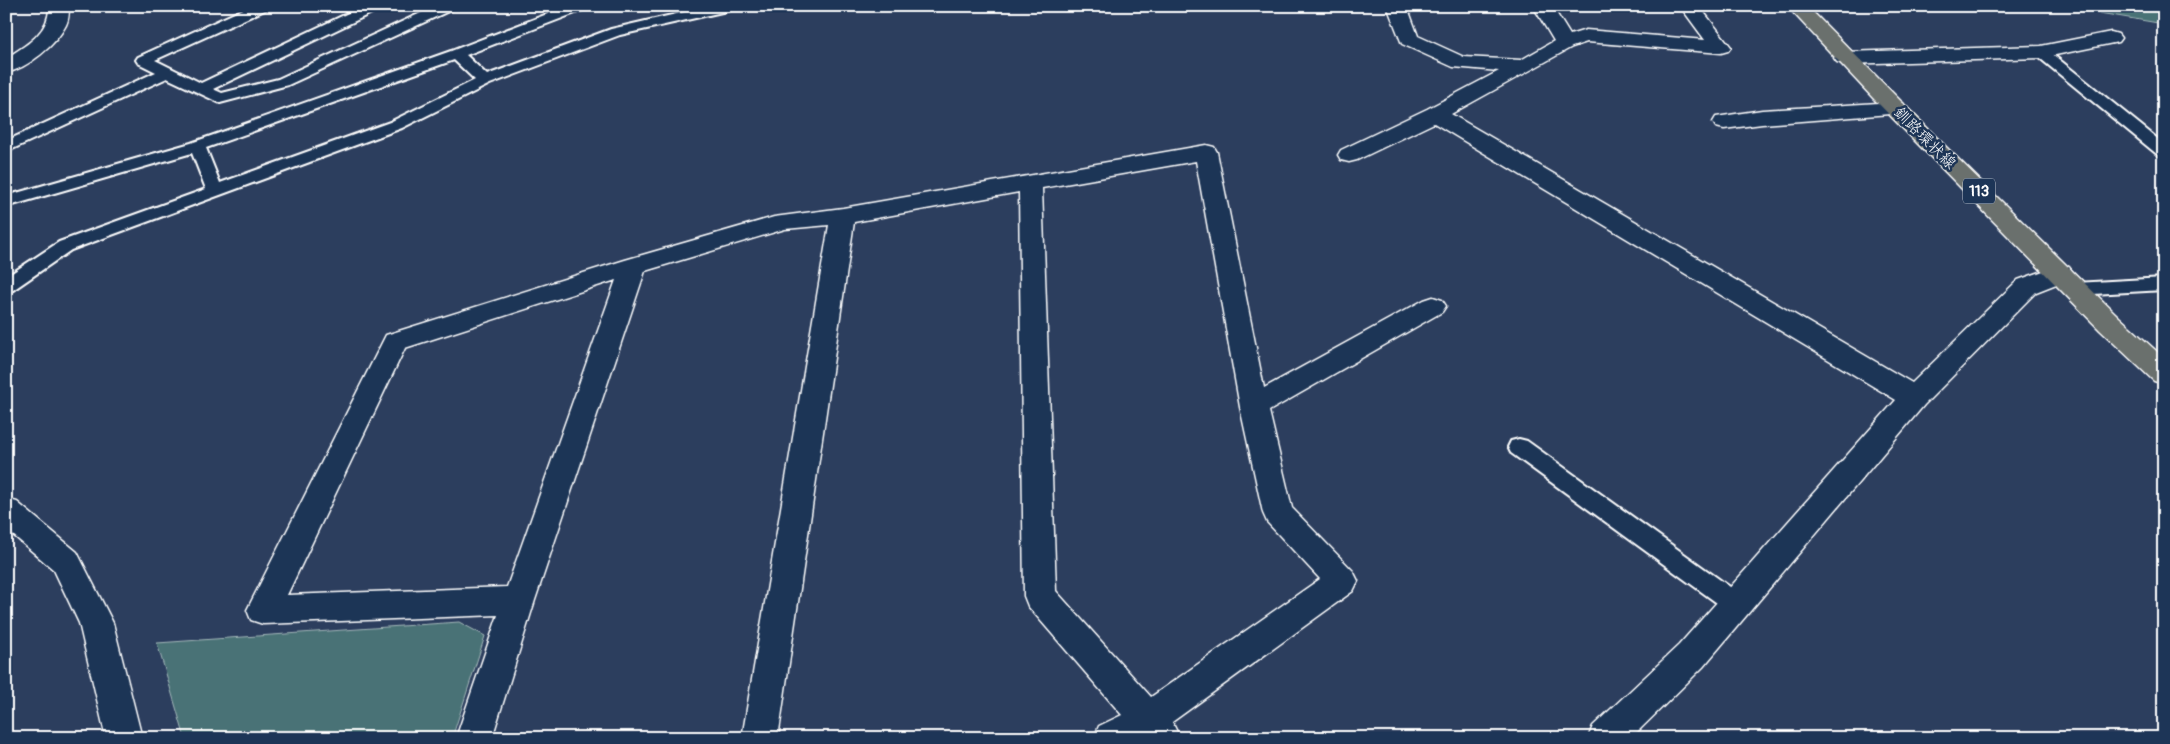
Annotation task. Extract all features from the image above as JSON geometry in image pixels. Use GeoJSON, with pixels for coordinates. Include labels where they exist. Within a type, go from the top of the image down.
{"type":"FeatureCollection","features":[{"type":"Feature","properties":{"kind":"main road","name":"釧路環状線"},"geometry":{"type":"LineString","coordinates":[[1796,6],[1844,58],[2124,339],[2164,374]]}},
{"type":"Feature","properties":{"kind":"street"},"geometry":{"type":"LineString","coordinates":[[6,67],[21,58],[49,34],[60,20],[59,6]]}},
{"type":"Feature","properties":{"kind":"street"},"geometry":{"type":"LineString","coordinates":[[1397,6],[1409,40],[1460,63],[1525,66]]}},
{"type":"Feature","properties":{"kind":"street"},"geometry":{"type":"LineString","coordinates":[[1542,6],[1565,43]]}},
{"type":"Feature","properties":{"kind":"street"},"geometry":{"type":"LineString","coordinates":[[1349,154],[1435,114],[1565,43],[1586,36],[1721,46],[1689,6]]}},
{"type":"Feature","properties":{"kind":"street"},"geometry":{"type":"LineString","coordinates":[[1844,58],[2041,52],[2111,38]]}},
{"type":"Feature","properties":{"kind":"street"},"geometry":{"type":"LineString","coordinates":[[1724,122],[1762,117],[1895,108]]}},
{"type":"Feature","properties":{"kind":"street"},"geometry":{"type":"LineString","coordinates":[[1435,114],[1914,398]]}},
{"type":"Feature","properties":{"kind":"street"},"geometry":{"type":"LineString","coordinates":[[519,600],[263,610],[395,342],[634,266],[783,222],[843,216],[1206,152],[1254,407],[1278,513],[1342,581],[1155,728],[1112,738]]}},
{"type":"Feature","properties":{"kind":"street"},"geometry":{"type":"LineString","coordinates":[[1030,182],[1040,596],[1155,728]]}},
{"type":"Feature","properties":{"kind":"street"},"geometry":{"type":"LineString","coordinates":[[760,738],[843,216]]}},
{"type":"Feature","properties":{"kind":"street"},"geometry":{"type":"LineString","coordinates":[[474,738],[519,600],[634,266]]}},
{"type":"Feature","properties":{"kind":"street"},"geometry":{"type":"LineString","coordinates":[[1606,738],[1691,656],[1914,398],[2028,286],[2068,281]]}},
{"type":"Feature","properties":{"kind":"street"},"geometry":{"type":"LineString","coordinates":[[1254,407],[1433,306]]}},
{"type":"Feature","properties":{"kind":"street"},"geometry":{"type":"LineString","coordinates":[[6,511],[66,561],[96,623],[124,738]]}},
{"type":"Feature","properties":{"kind":"lane"},"geometry":{"type":"LineString","coordinates":[[262,6],[143,60],[220,98],[283,82],[448,6]]}},
{"type":"Feature","properties":{"kind":"lane"},"geometry":{"type":"LineString","coordinates":[[200,89],[375,6]]}},
{"type":"Feature","properties":{"kind":"lane"},"geometry":{"type":"LineString","coordinates":[[6,202],[197,146],[456,54],[581,6]]}},
{"type":"Feature","properties":{"kind":"lane"},"geometry":{"type":"LineString","coordinates":[[6,286],[65,246],[396,125],[485,82],[616,32],[731,6]]}},
{"type":"Feature","properties":{"kind":"lane"},"geometry":{"type":"LineString","coordinates":[[2041,52],[2164,152]]}},
{"type":"Feature","properties":{"kind":"lane"},"geometry":{"type":"LineString","coordinates":[[456,54],[485,82]]}},
{"type":"Feature","properties":{"kind":"lane"},"geometry":{"type":"LineString","coordinates":[[6,147],[168,72]]}},
{"type":"Feature","properties":{"kind":"lane"},"geometry":{"type":"LineString","coordinates":[[197,146],[215,191]]}},
{"type":"Feature","properties":{"kind":"lane"},"geometry":{"type":"LineString","coordinates":[[2068,281],[2164,284]]}},
{"type":"Feature","properties":{"kind":"lane"},"geometry":{"type":"LineString","coordinates":[[1519,447],[1736,604]]}},
{"type":"Feature","properties":{"kind":"green space"},"geometry":{"type":"Polygon","coordinates":[[[2058,6],[2164,6],[2164,24],[2058,6]]]}},
{"type":"Feature","properties":{"kind":"green space"},"geometry":{"type":"Polygon","coordinates":[[[459,622],[485,636],[452,738],[185,738],[157,643],[459,622]]]}}]}
